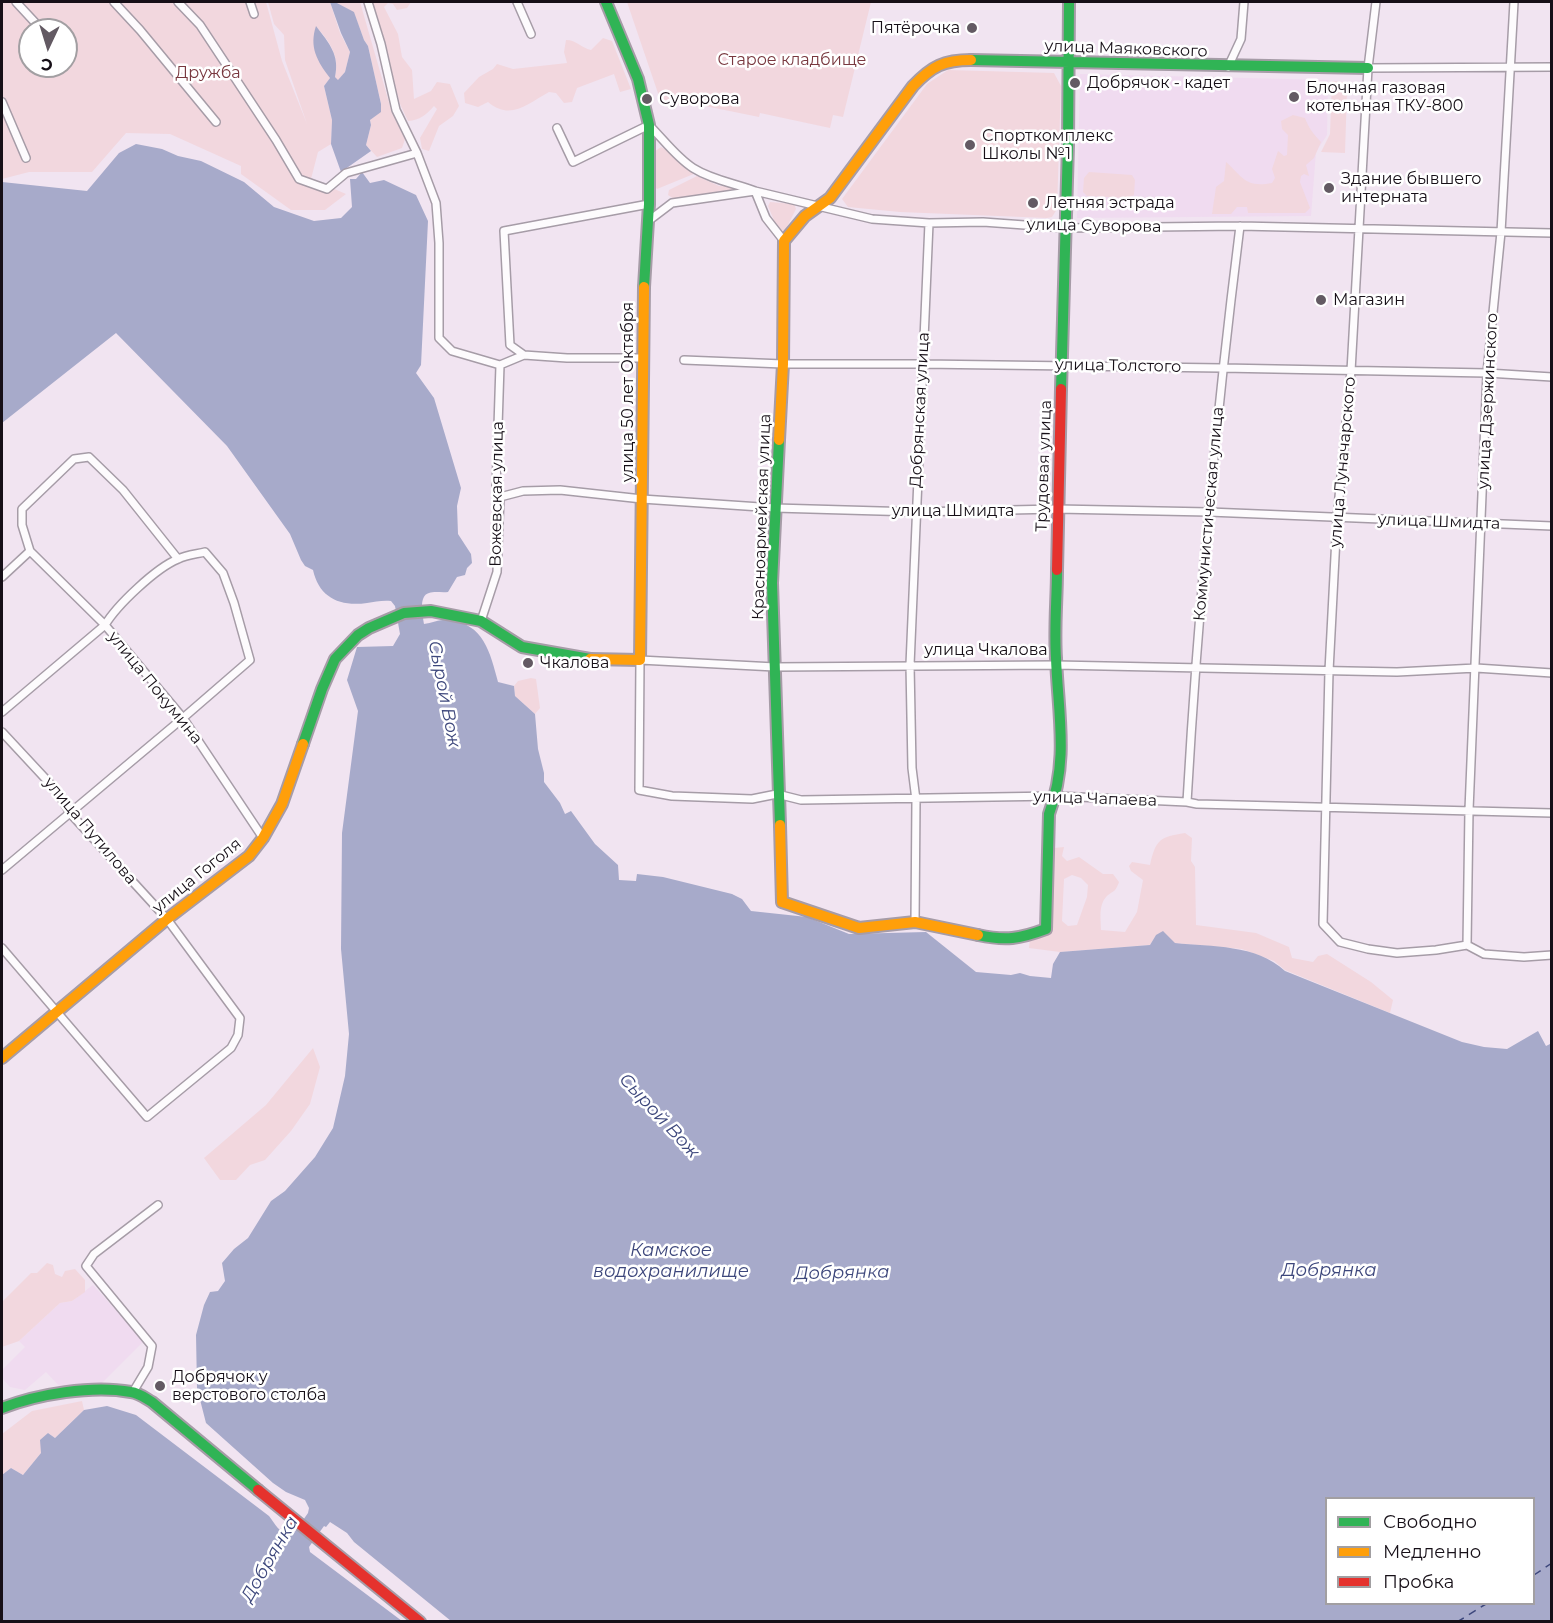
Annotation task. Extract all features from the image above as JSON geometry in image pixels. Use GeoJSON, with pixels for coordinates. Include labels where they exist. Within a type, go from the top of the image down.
{"type":"FeatureCollection","features":[{"type":"Feature","properties":{"kind":"street"},"geometry":{"type":"LineString","coordinates":[[16,2],[31,18]]}},
{"type":"Feature","properties":{"kind":"street"},"geometry":{"type":"LineString","coordinates":[[114,2],[216,122]]}},
{"type":"Feature","properties":{"kind":"street"},"geometry":{"type":"LineString","coordinates":[[178,2],[200,25],[299,179],[327,189],[346,172],[417,153]]}},
{"type":"Feature","properties":{"kind":"street"},"geometry":{"type":"LineString","coordinates":[[250,2],[254,14]]}},
{"type":"Feature","properties":{"kind":"street"},"geometry":{"type":"LineString","coordinates":[[368,2],[381,44],[396,110],[417,153],[436,203],[440,243],[438,338],[452,351],[500,365],[524,355],[567,358],[642,358]]}},
{"type":"Feature","properties":{"kind":"street"},"geometry":{"type":"LineString","coordinates":[[517,2],[531,34]]}},
{"type":"Feature","properties":{"kind":"street","name":"улица 50 лет Октября"},"geometry":{"type":"LineString","coordinates":[[606,2],[638,79],[649,125],[649,204],[642,358],[639,790]]}},
{"type":"Feature","properties":{"kind":"street","name":"Трудовая улица"},"geometry":{"type":"LineString","coordinates":[[915,922],[996,939],[1022,938],[1046,928],[1049,814],[1057,796],[1063,738],[1056,665],[1069,2]]}},
{"type":"Feature","properties":{"kind":"street"},"geometry":{"type":"LineString","coordinates":[[1228,67],[1241,39],[1245,2]]}},
{"type":"Feature","properties":{"kind":"street","name":"улица Луначарского"},"geometry":{"type":"LineString","coordinates":[[1376,2],[1368,68],[1351,370],[1336,518],[1329,671],[1323,924],[1340,942],[1368,949],[1397,953],[1467,945]]}},
{"type":"Feature","properties":{"kind":"street","name":"улица Дзержинского"},"geometry":{"type":"LineString","coordinates":[[1467,945],[1469,810],[1487,373],[1501,232],[1514,2]]}},
{"type":"Feature","properties":{"kind":"street","name":"улица Маяковского"},"geometry":{"type":"LineString","coordinates":[[784,241],[805,216],[821,206],[840,186],[913,86],[938,64],[955,60],[1228,67],[1551,67]]}},
{"type":"Feature","properties":{"kind":"street"},"geometry":{"type":"LineString","coordinates":[[2,102],[26,158]]}},
{"type":"Feature","properties":{"kind":"street"},"geometry":{"type":"LineString","coordinates":[[557,128],[573,162],[649,125],[692,168],[714,179],[755,191],[766,218],[784,241]]}},
{"type":"Feature","properties":{"kind":"street","name":"улица Суворова"},"geometry":{"type":"LineString","coordinates":[[647,222],[672,203],[755,191],[872,219],[929,223],[983,222],[1066,228],[1240,226],[1551,233]]}},
{"type":"Feature","properties":{"kind":"street"},"geometry":{"type":"LineString","coordinates":[[524,355],[510,345],[504,231],[649,204]]}},
{"type":"Feature","properties":{"kind":"street","name":"Добрянская улица"},"geometry":{"type":"LineString","coordinates":[[915,922],[915,800],[909,665],[929,223]]}},
{"type":"Feature","properties":{"kind":"street","name":"Коммунистическая улица"},"geometry":{"type":"LineString","coordinates":[[1187,802],[1195,669],[1222,368],[1240,226]]}},
{"type":"Feature","properties":{"kind":"street","name":"Красноармейская улица"},"geometry":{"type":"LineString","coordinates":[[784,241],[783,364],[772,583],[782,902],[859,928],[915,922]]}},
{"type":"Feature","properties":{"kind":"street","name":"улица Толстого"},"geometry":{"type":"LineString","coordinates":[[684,360],[783,364],[1063,365],[1351,370],[1551,377]]}},
{"type":"Feature","properties":{"kind":"street","name":"Вожевская улица"},"geometry":{"type":"LineString","coordinates":[[481,621],[497,572],[500,497],[496,488],[500,365]]}},
{"type":"Feature","properties":{"kind":"street"},"geometry":{"type":"LineString","coordinates":[[2,577],[30,551],[22,525],[22,509],[74,459],[89,457],[123,490],[178,559]]}},
{"type":"Feature","properties":{"kind":"street","name":"улица Шмидта"},"geometry":{"type":"LineString","coordinates":[[500,497],[523,491],[560,490],[642,499],[775,507],[915,512],[1058,509],[1209,512],[1481,525],[1551,526]]}},
{"type":"Feature","properties":{"kind":"street","name":"улица Покумина"},"geometry":{"type":"LineString","coordinates":[[30,551],[105,625],[183,718],[263,838]]}},
{"type":"Feature","properties":{"kind":"street"},"geometry":{"type":"LineString","coordinates":[[2,712],[105,625],[112,613],[150,577],[178,559],[205,552],[223,573],[250,660],[2,870]]}},
{"type":"Feature","properties":{"kind":"street","name":"улица Чкалова"},"geometry":{"type":"LineString","coordinates":[[431,611],[481,621],[522,647],[584,659],[775,667],[1056,665],[1397,672],[1476,668],[1551,673]]}},
{"type":"Feature","properties":{"kind":"street","name":"улица Гоголя"},"geometry":{"type":"LineString","coordinates":[[2,1058],[167,919],[249,856],[263,838],[282,804],[322,689],[335,659],[358,635],[389,618],[412,612],[431,611]]}},
{"type":"Feature","properties":{"kind":"street","name":"улица Путилова"},"geometry":{"type":"LineString","coordinates":[[2,732],[56,790],[70,813],[167,919],[240,1018],[238,1035],[231,1048],[147,1117],[55,1012]]}},
{"type":"Feature","properties":{"kind":"street","name":"улица Чапаева"},"geometry":{"type":"LineString","coordinates":[[639,790],[672,796],[752,799],[777,794],[801,800],[1057,796],[1197,804],[1551,813]]}},
{"type":"Feature","properties":{"kind":"street"},"geometry":{"type":"LineString","coordinates":[[1467,945],[1484,954],[1524,957],[1551,955]]}},
{"type":"Feature","properties":{"kind":"street"},"geometry":{"type":"LineString","coordinates":[[2,948],[55,1012]]}},
{"type":"Feature","properties":{"kind":"street"},"geometry":{"type":"LineString","coordinates":[[134,1392],[148,1367],[152,1346],[86,1266],[94,1254],[158,1205]]}},
{"type":"Feature","properties":{"kind":"street"},"geometry":{"type":"LineString","coordinates":[[2,1408],[41,1397],[62,1394],[134,1392],[152,1402],[420,1622]]}},
{"type":"Feature","properties":{"kind":"shaded area"},"geometry":{"type":"Polygon","coordinates":[[[1080,74],[1328,80],[1327,135],[1316,152],[1311,216],[1077,218],[1080,74]]]}},
{"type":"Feature","properties":{"kind":"shaded area"},"geometry":{"type":"Polygon","coordinates":[[[93,1285],[144,1341],[102,1383],[63,1390],[46,1372],[25,1390],[10,1387],[2,1378],[2,1370],[25,1347],[19,1341],[60,1303],[72,1301],[93,1285]]]}},
{"type":"Feature","properties":{"kind":"green space","name":"Дружба"},"geometry":{"type":"Polygon","coordinates":[[[2,2],[266,2],[282,61],[307,124],[285,60],[284,35],[274,24],[268,2],[330,2],[340,33],[350,52],[345,72],[338,81],[335,77],[336,63],[333,50],[316,27],[330,78],[324,86],[332,120],[331,144],[318,152],[311,179],[346,194],[325,210],[291,210],[241,174],[241,166],[170,134],[126,133],[92,172],[29,172],[2,179],[2,2]]]}},
{"type":"Feature","properties":{"kind":"green space"},"geometry":{"type":"Polygon","coordinates":[[[335,2],[360,2],[392,113],[405,139],[402,148],[377,157],[366,145],[371,125],[370,119],[381,104],[368,46],[354,13],[335,2]]]}},
{"type":"Feature","properties":{"kind":"green space"},"geometry":{"type":"Polygon","coordinates":[[[372,2],[411,2],[407,8],[397,10],[393,4],[388,3],[384,7],[398,34],[402,57],[412,70],[414,99],[431,91],[437,82],[450,84],[459,106],[453,116],[439,126],[429,151],[422,149],[420,138],[437,109],[434,106],[422,116],[408,121],[400,104],[372,2]]]}},
{"type":"Feature","properties":{"kind":"green space","name":"Старое кладбище"},"geometry":{"type":"Polygon","coordinates":[[[627,2],[871,2],[843,117],[833,115],[830,128],[760,113],[759,117],[700,105],[662,105],[627,2]]]}},
{"type":"Feature","properties":{"kind":"green space"},"geometry":{"type":"Polygon","coordinates":[[[603,38],[612,41],[631,89],[620,92],[614,74],[577,88],[572,102],[564,103],[556,93],[549,92],[519,109],[512,110],[496,108],[488,102],[478,107],[465,103],[464,93],[479,77],[497,64],[513,69],[567,63],[564,52],[566,40],[591,50],[603,38]]]}},
{"type":"Feature","properties":{"kind":"green space","name":"Спорткомплекс Школы №1"},"geometry":{"type":"Polygon","coordinates":[[[948,70],[1054,73],[1061,86],[1057,209],[1052,217],[900,212],[848,207],[842,199],[927,84],[948,70]]]}},
{"type":"Feature","properties":{"kind":"green space"},"geometry":{"type":"Polygon","coordinates":[[[1332,81],[1343,82],[1347,91],[1345,153],[1321,152],[1330,134],[1332,81]]]}},
{"type":"Feature","properties":{"kind":"green space"},"geometry":{"type":"Polygon","coordinates":[[[1293,115],[1305,118],[1321,142],[1314,158],[1306,165],[1309,176],[1304,174],[1301,176],[1300,182],[1310,208],[1305,213],[1248,213],[1247,207],[1237,207],[1231,214],[1212,214],[1216,187],[1224,181],[1226,162],[1250,183],[1272,183],[1275,178],[1272,169],[1278,151],[1284,156],[1287,155],[1288,135],[1282,129],[1281,121],[1293,115]]]}},
{"type":"Feature","properties":{"kind":"green space"},"geometry":{"type":"Polygon","coordinates":[[[661,147],[696,173],[657,189],[653,185],[654,152],[661,147]]]}},
{"type":"Feature","properties":{"kind":"green space"},"geometry":{"type":"Polygon","coordinates":[[[1089,172],[1132,175],[1135,180],[1134,195],[1128,198],[1087,196],[1083,192],[1084,178],[1089,172]]]}},
{"type":"Feature","properties":{"kind":"green space"},"geometry":{"type":"Polygon","coordinates":[[[697,176],[719,186],[739,187],[738,190],[674,199],[668,195],[669,190],[697,176]]]}},
{"type":"Feature","properties":{"kind":"green space"},"geometry":{"type":"Polygon","coordinates":[[[770,202],[794,204],[796,209],[785,231],[778,230],[768,206],[770,202]]]}},
{"type":"Feature","properties":{"kind":"green space"},"geometry":{"type":"Polygon","coordinates":[[[536,679],[540,708],[535,714],[515,696],[514,686],[518,681],[536,679]]]}},
{"type":"Feature","properties":{"kind":"green space"},"geometry":{"type":"Polygon","coordinates":[[[1185,833],[1192,838],[1191,861],[1195,867],[1196,925],[1256,933],[1289,947],[1292,958],[1313,962],[1318,956],[1327,954],[1371,982],[1393,1000],[1390,1013],[1285,970],[1274,961],[1242,949],[1174,943],[1156,935],[1150,945],[1060,952],[1029,948],[1030,939],[1050,930],[1050,874],[1054,848],[1064,847],[1062,856],[1067,861],[1079,857],[1103,874],[1113,874],[1119,882],[1102,904],[1101,930],[1125,932],[1137,912],[1143,880],[1131,871],[1129,866],[1132,862],[1150,865],[1154,850],[1160,841],[1185,833]],[[1072,875],[1064,879],[1062,921],[1068,926],[1077,925],[1087,897],[1088,885],[1081,878],[1072,875]]]}},
{"type":"Feature","properties":{"kind":"green space"},"geometry":{"type":"Polygon","coordinates":[[[313,1048],[320,1067],[310,1104],[291,1131],[265,1160],[250,1165],[236,1180],[220,1180],[204,1158],[266,1105],[313,1048]]]}},
{"type":"Feature","properties":{"kind":"green space"},"geometry":{"type":"Polygon","coordinates":[[[47,1263],[53,1265],[55,1274],[62,1277],[65,1271],[75,1269],[85,1280],[85,1292],[72,1301],[60,1303],[19,1341],[2,1347],[2,1302],[31,1273],[37,1273],[47,1263]]]}},
{"type":"Feature","properties":{"kind":"green space"},"geometry":{"type":"Polygon","coordinates":[[[82,1401],[84,1410],[55,1438],[48,1433],[41,1453],[23,1475],[11,1468],[2,1475],[2,1434],[32,1411],[82,1401]]]}},
{"type":"Feature","properties":{"kind":"water"},"geometry":{"type":"Polygon","coordinates":[[[330,2],[335,2],[354,12],[368,46],[381,104],[381,112],[370,120],[366,145],[371,151],[341,172],[331,144],[332,120],[324,86],[330,78],[318,60],[313,41],[316,26],[335,56],[335,77],[338,80],[345,72],[350,52],[330,2]]]}},
{"type":"Feature","properties":{"kind":"water","name":"Камское водохранилище"},"geometry":{"type":"Polygon","coordinates":[[[136,144],[201,161],[244,182],[274,207],[314,221],[341,218],[352,207],[350,179],[356,179],[362,172],[370,183],[384,180],[416,195],[428,221],[421,365],[416,373],[434,398],[461,488],[457,506],[458,534],[471,554],[472,563],[465,575],[457,577],[448,592],[431,592],[423,598],[424,624],[442,620],[460,622],[478,633],[488,650],[498,682],[514,686],[515,696],[535,714],[544,782],[560,803],[565,814],[571,811],[595,844],[618,865],[619,880],[636,881],[637,874],[663,877],[732,894],[742,899],[751,911],[807,917],[849,934],[926,932],[976,972],[1011,975],[1020,973],[1051,978],[1053,964],[1060,952],[1150,945],[1156,935],[1163,931],[1175,943],[1233,948],[1261,956],[1285,971],[1462,1042],[1507,1049],[1538,1031],[1546,1046],[1552,1043],[1551,1621],[451,1621],[354,1542],[347,1533],[330,1522],[326,1527],[324,1526],[309,1547],[310,1552],[402,1621],[2,1621],[2,1475],[11,1468],[23,1475],[41,1453],[40,1440],[48,1433],[55,1438],[84,1410],[107,1406],[136,1415],[269,1516],[285,1533],[294,1533],[308,1513],[309,1508],[305,1500],[286,1492],[273,1483],[206,1423],[197,1388],[196,1335],[210,1292],[218,1291],[225,1281],[222,1263],[248,1238],[271,1201],[285,1191],[315,1157],[333,1128],[345,1076],[349,1034],[341,949],[342,833],[358,711],[347,680],[357,647],[393,646],[400,634],[395,606],[391,601],[348,603],[325,593],[313,570],[305,566],[301,560],[290,534],[227,446],[116,333],[2,423],[2,182],[87,191],[119,153],[136,144]]]}},
{"type":"Feature","properties":{"kind":"ferry route"},"geometry":{"type":"LineString","coordinates":[[1535,1574],[1552,1563]]}},
{"type":"Feature","properties":{"kind":"ferry route"},"geometry":{"type":"LineString","coordinates":[[1457,1622],[1484,1605]]}},
{"type":"Feature","properties":{"kind":"traffic: fast"},"geometry":{"type":"LineString","coordinates":[[606,2],[638,79],[649,125],[649,204],[644,287]]}},
{"type":"Feature","properties":{"kind":"traffic: fast"},"geometry":{"type":"LineString","coordinates":[[1061,389],[1068,145],[1069,2]]}},
{"type":"Feature","properties":{"kind":"traffic: fast"},"geometry":{"type":"LineString","coordinates":[[971,60],[1368,68]]}},
{"type":"Feature","properties":{"kind":"traffic: fast"},"geometry":{"type":"LineString","coordinates":[[779,440],[772,583],[780,825]]}},
{"type":"Feature","properties":{"kind":"traffic: fast"},"geometry":{"type":"LineString","coordinates":[[978,935],[1012,938],[1046,929],[1049,814],[1059,775],[1061,755],[1055,647],[1057,570]]}},
{"type":"Feature","properties":{"kind":"traffic: fast"},"geometry":{"type":"LineString","coordinates":[[303,744],[335,659],[358,635],[404,613],[431,611],[481,621],[522,647],[590,659]]}},
{"type":"Feature","properties":{"kind":"traffic: fast"},"geometry":{"type":"LineString","coordinates":[[2,1408],[65,1392],[116,1390],[137,1393],[152,1402],[258,1490]]}},
{"type":"Feature","properties":{"kind":"traffic: slow"},"geometry":{"type":"LineString","coordinates":[[779,440],[783,364],[784,241],[805,216],[830,198],[920,79],[946,63],[971,60]]}},
{"type":"Feature","properties":{"kind":"traffic: slow"},"geometry":{"type":"LineString","coordinates":[[590,659],[640,660],[644,287]]}},
{"type":"Feature","properties":{"kind":"traffic: slow"},"geometry":{"type":"LineString","coordinates":[[2,1058],[167,919],[249,856],[263,838],[282,804],[303,744]]}},
{"type":"Feature","properties":{"kind":"traffic: slow"},"geometry":{"type":"LineString","coordinates":[[780,825],[782,902],[859,928],[915,922],[978,935]]}},
{"type":"Feature","properties":{"kind":"traffic: jam"},"geometry":{"type":"LineString","coordinates":[[1057,570],[1061,389]]}},
{"type":"Feature","properties":{"kind":"traffic: jam"},"geometry":{"type":"LineString","coordinates":[[258,1490],[420,1622]]}},
{"type":"Feature","properties":{"kind":"place","name":"Пятёрочка"},"geometry":{"type":"Point","coordinates":[972,28]}},
{"type":"Feature","properties":{"kind":"place","name":"Добрячок - кадет"},"geometry":{"type":"Point","coordinates":[1075,83]}},
{"type":"Feature","properties":{"kind":"place","name":"Блочная газовая котельная ТКУ-800"},"geometry":{"type":"Point","coordinates":[1294,97]}},
{"type":"Feature","properties":{"kind":"place","name":"Суворова"},"geometry":{"type":"Point","coordinates":[647,99]}},
{"type":"Feature","properties":{"kind":"place","name":"Спорткомплекс Школы №1"},"geometry":{"type":"Point","coordinates":[970,145]}},
{"type":"Feature","properties":{"kind":"place","name":"Здание бывшего интерната"},"geometry":{"type":"Point","coordinates":[1329,188]}},
{"type":"Feature","properties":{"kind":"place","name":"Летняя эстрада"},"geometry":{"type":"Point","coordinates":[1033,203]}},
{"type":"Feature","properties":{"kind":"place","name":"Магазин"},"geometry":{"type":"Point","coordinates":[1321,300]}},
{"type":"Feature","properties":{"kind":"place","name":"Чкалова"},"geometry":{"type":"Point","coordinates":[528,663]}},
{"type":"Feature","properties":{"kind":"place","name":"Добрячок у верстового столба"},"geometry":{"type":"Point","coordinates":[160,1386]}},
{"type":"Feature","properties":{"kind":"water label","name":"Сырой Вож"},"geometry":{"type":"Point","coordinates":[444,694]}},
{"type":"Feature","properties":{"kind":"water label","name":"Сырой Вож"},"geometry":{"type":"Point","coordinates":[659,1116]}},
{"type":"Feature","properties":{"kind":"water label","name":"Добрянка"},"geometry":{"type":"Point","coordinates":[1329,1271]}},
{"type":"Feature","properties":{"kind":"water label","name":"Добрянка"},"geometry":{"type":"Point","coordinates":[842,1273]}},
{"type":"Feature","properties":{"kind":"water label","name":"Добрянка"},"geometry":{"type":"Point","coordinates":[270,1559]}}]}
